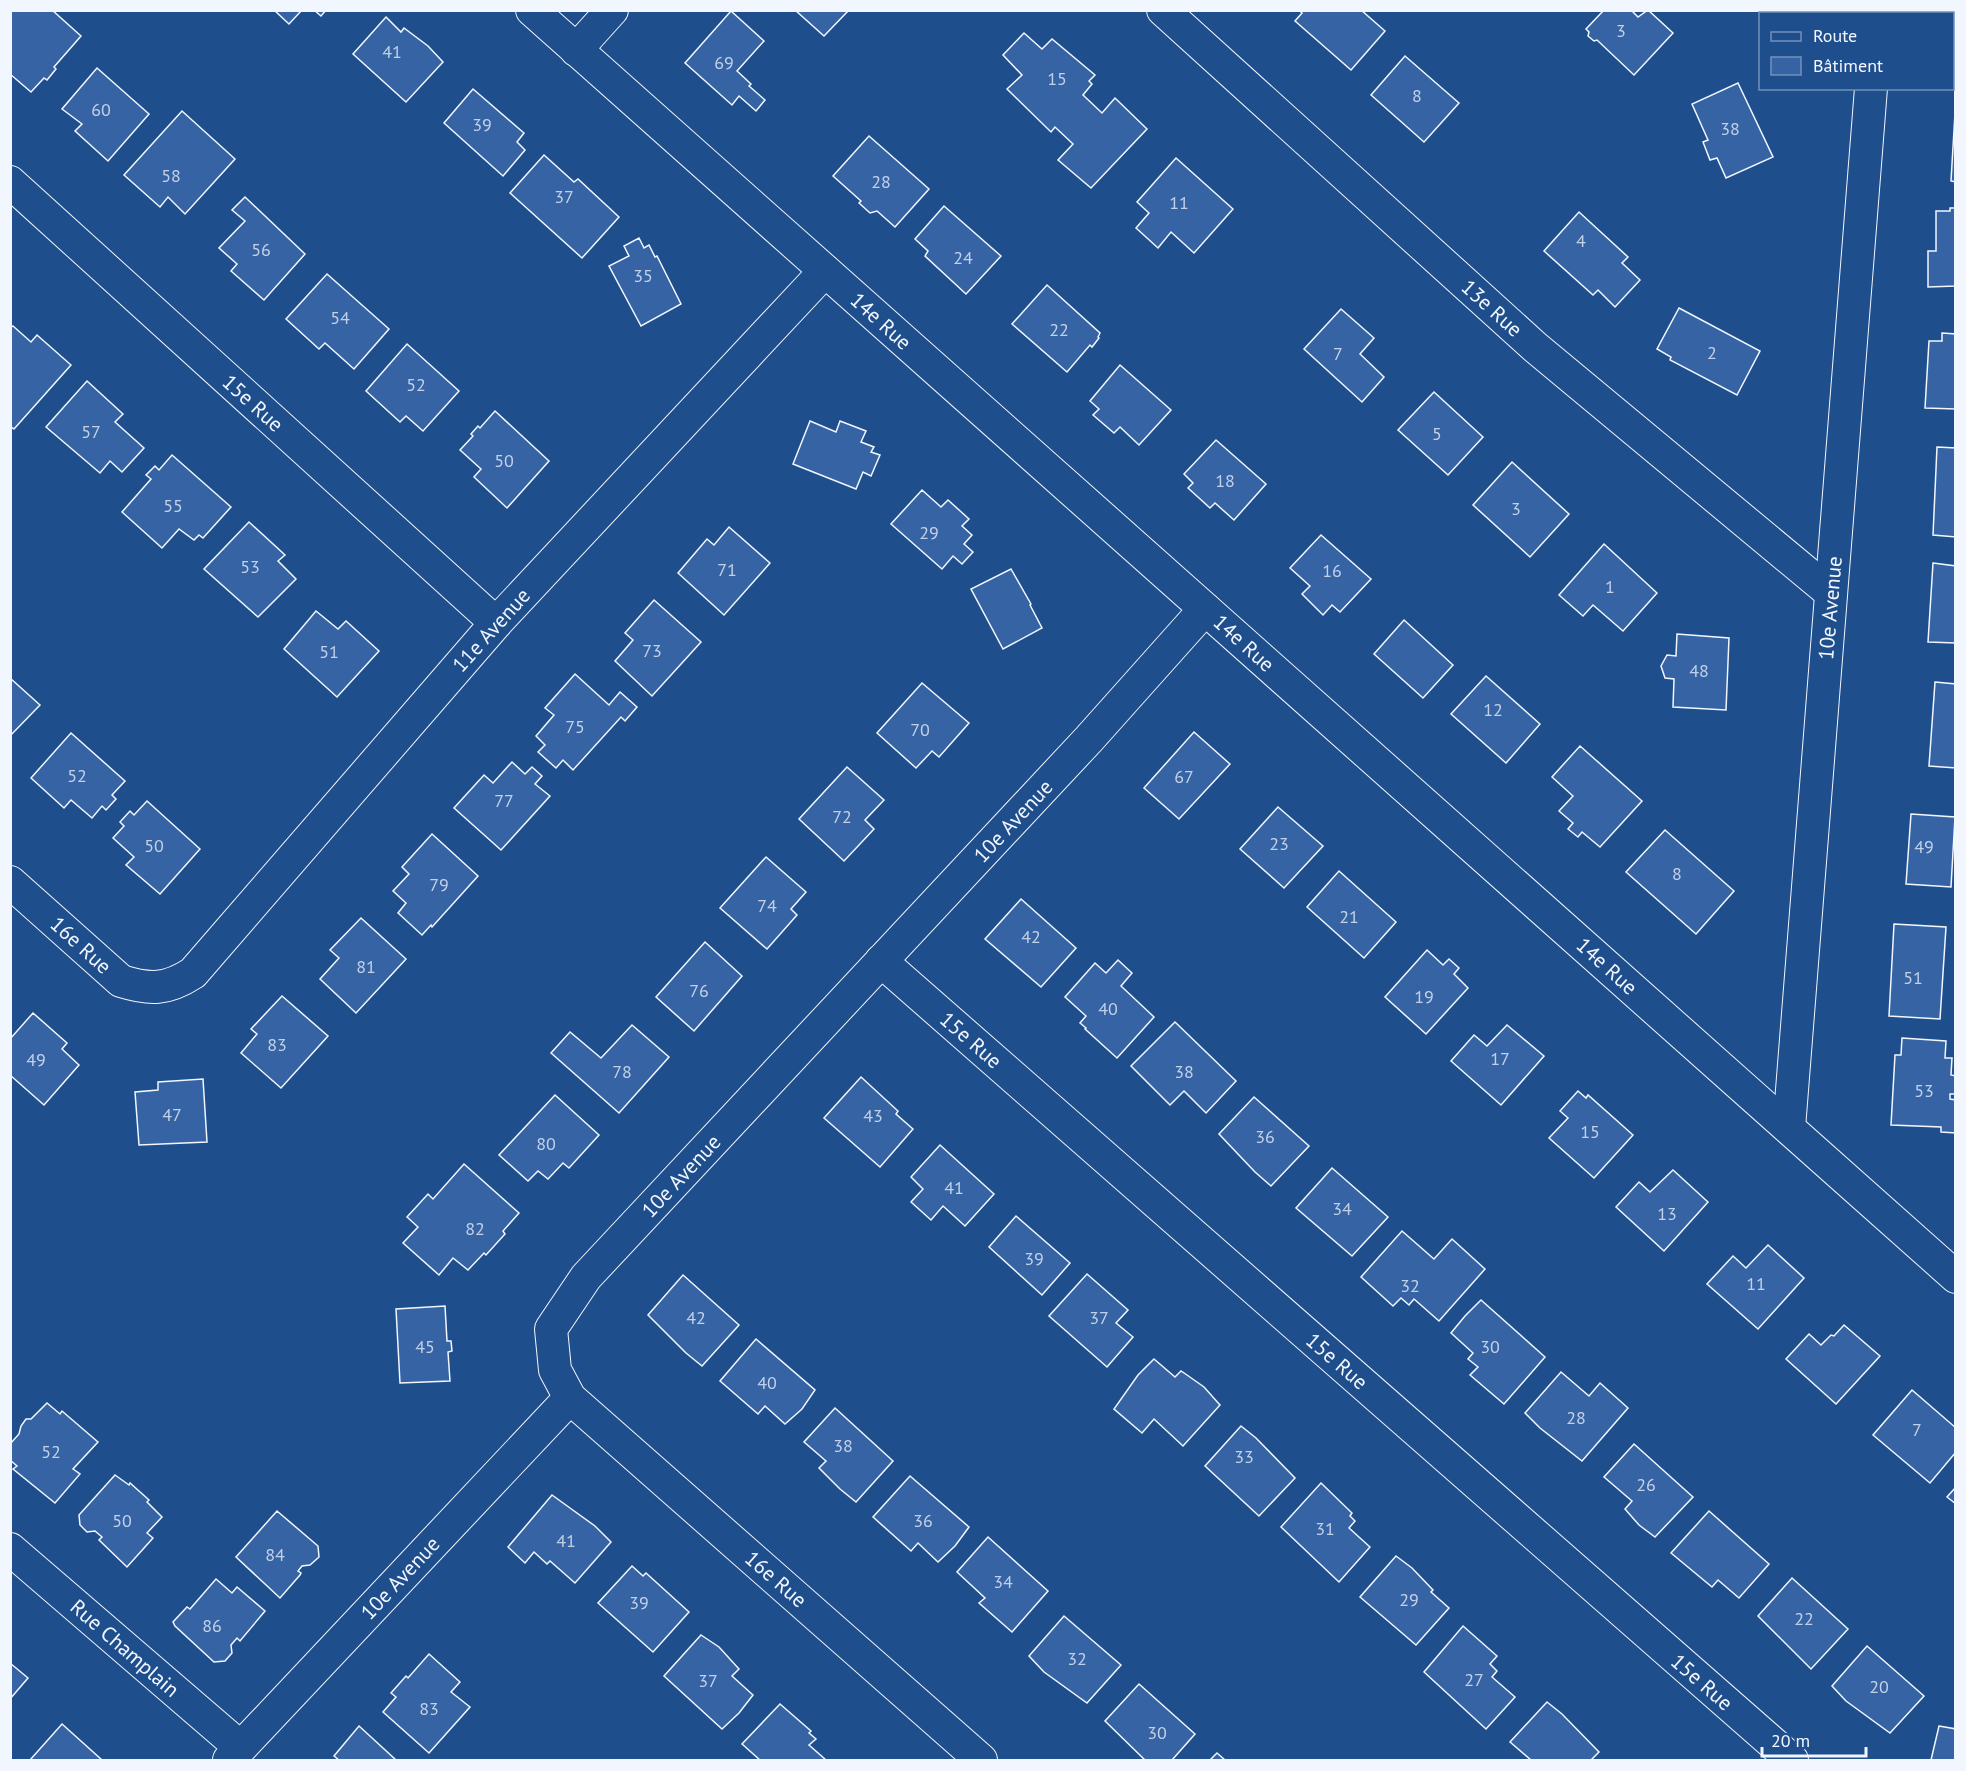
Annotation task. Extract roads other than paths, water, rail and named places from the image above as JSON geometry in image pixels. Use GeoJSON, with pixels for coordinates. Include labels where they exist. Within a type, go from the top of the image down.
{"type":"FeatureCollection","features":[{"type":"Feature","properties":{"kind":"street","name":"14e Rue"},"geometry":{"type":"LineString","coordinates":[[532,10],[1956,1277]]}},
{"type":"Feature","properties":{"kind":"street"},"geometry":{"type":"LineString","coordinates":[[576,50],[612,10]]}},
{"type":"Feature","properties":{"kind":"street","name":"13e Rue"},"geometry":{"type":"LineString","coordinates":[[1163,10],[1534,347],[1831,594]]}},
{"type":"Feature","properties":{"kind":"street","name":"10e Avenue"},"geometry":{"type":"LineString","coordinates":[[1789,1128],[1871,90]]}},
{"type":"Feature","properties":{"kind":"street","name":"15e Rue"},"geometry":{"type":"LineString","coordinates":[[10,182],[496,623]]}},
{"type":"Feature","properties":{"kind":"street","name":"11e Avenue"},"geometry":{"type":"LineString","coordinates":[[160,986],[177,983],[193,973],[496,623],[825,271]]}},
{"type":"Feature","properties":{"kind":"street","name":"10e Avenue"},"geometry":{"type":"LineString","coordinates":[[234,1754],[570,1398],[555,1370],[551,1329],[586,1277],[1089,739],[1205,609]]}},
{"type":"Feature","properties":{"kind":"street","name":"16e Rue"},"geometry":{"type":"LineString","coordinates":[[10,882],[121,981],[141,987],[160,986]]}},
{"type":"Feature","properties":{"kind":"street","name":"15e Rue"},"geometry":{"type":"LineString","coordinates":[[881,961],[1792,1761]]}},
{"type":"Feature","properties":{"kind":"street","name":"16e Rue"},"geometry":{"type":"LineString","coordinates":[[570,1398],[981,1761]]}},
{"type":"Feature","properties":{"kind":"street","name":"Rue Champlain"},"geometry":{"type":"LineString","coordinates":[[10,1549],[234,1754]]}}]}
